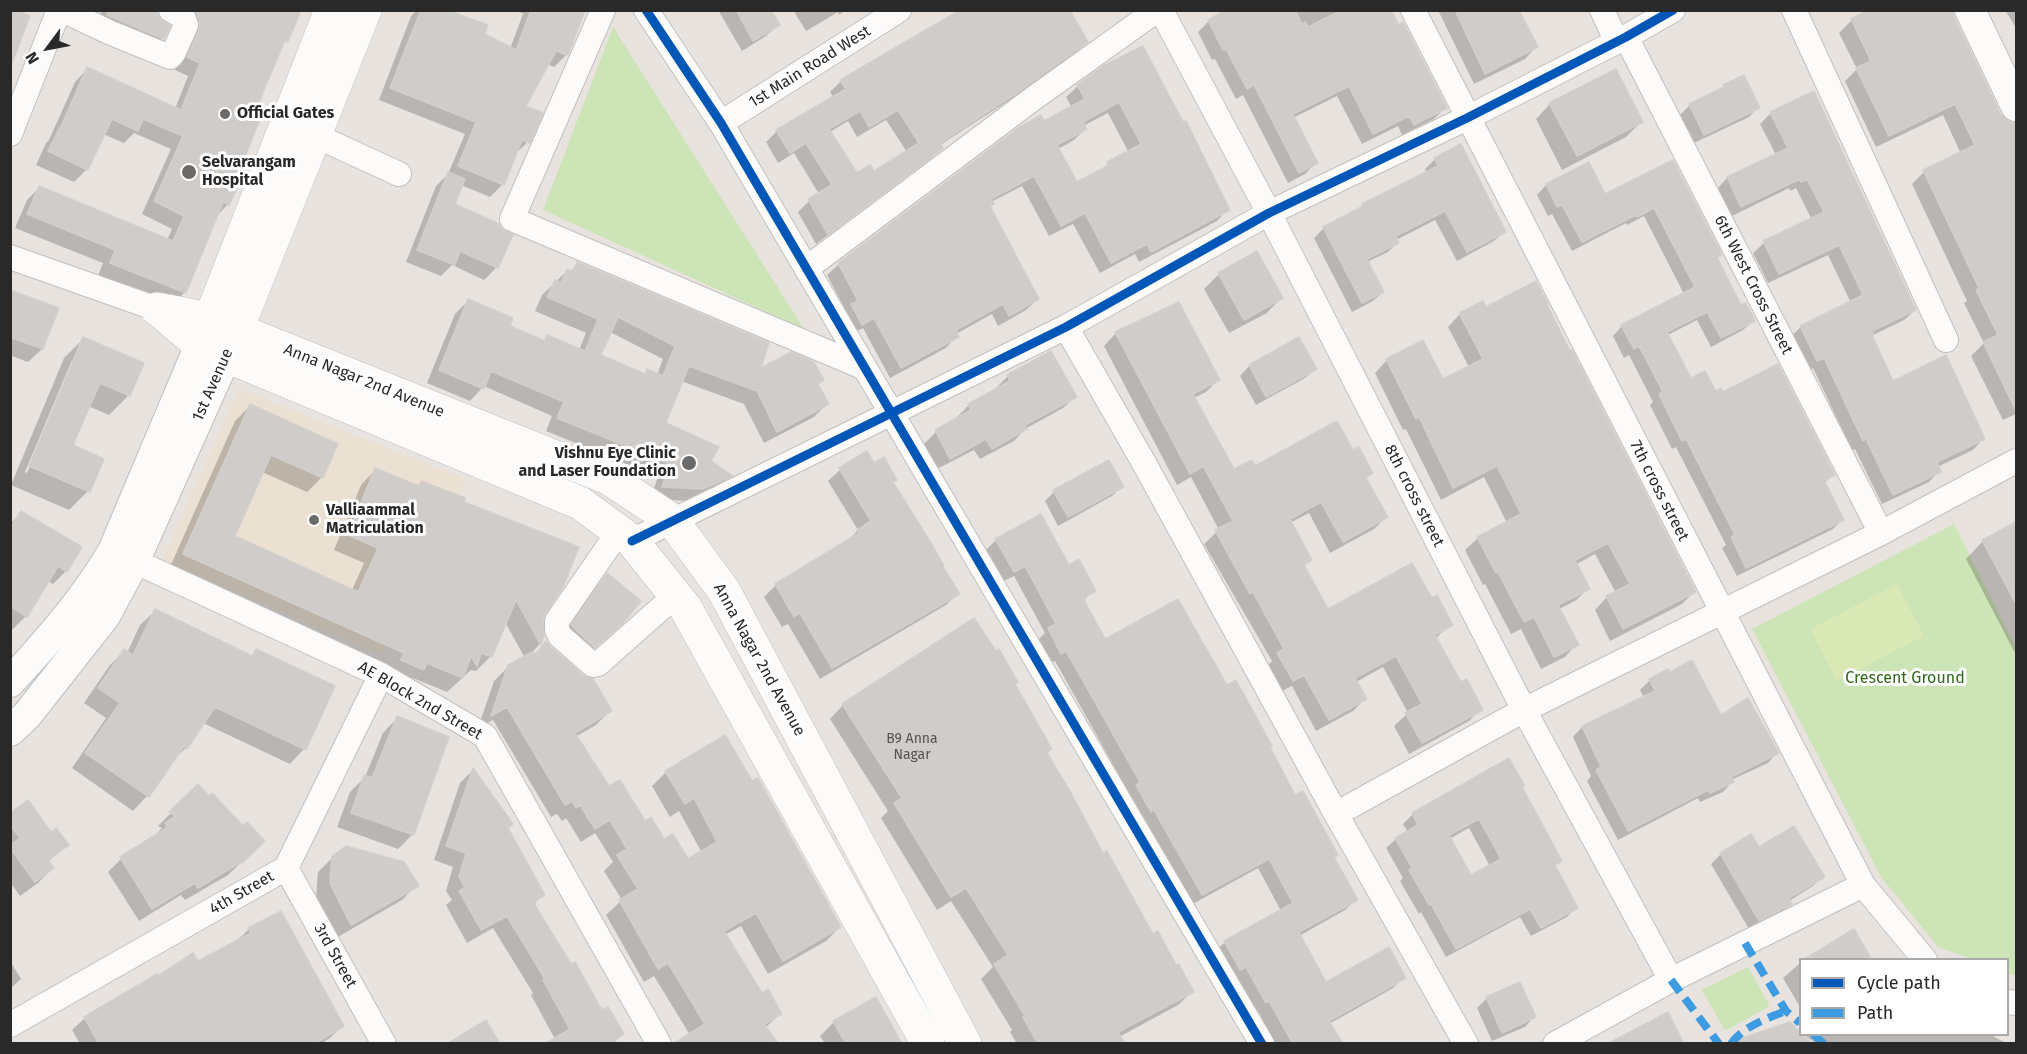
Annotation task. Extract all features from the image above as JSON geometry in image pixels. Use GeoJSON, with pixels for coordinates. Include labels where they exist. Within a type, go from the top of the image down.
{"type":"FeatureCollection","features":[{"type":"Feature","properties":{"kind":"main road","name":"1st Avenue"},"geometry":{"type":"LineString","coordinates":[[218,337],[331,10]]}},
{"type":"Feature","properties":{"kind":"main road","name":"1st Avenue"},"geometry":{"type":"LineString","coordinates":[[218,337],[314,135],[365,10]]}},
{"type":"Feature","properties":{"kind":"main road","name":"Anna Nagar 2nd Avenue"},"geometry":{"type":"LineString","coordinates":[[157,309],[580,502],[625,536],[686,607],[928,1044]]}},
{"type":"Feature","properties":{"kind":"main road","name":"Anna Nagar 2nd Avenue"},"geometry":{"type":"LineString","coordinates":[[218,337],[608,478],[672,520],[724,591],[964,1044]]}},
{"type":"Feature","properties":{"kind":"street"},"geometry":{"type":"LineString","coordinates":[[10,134],[61,10],[170,57],[186,25],[183,17],[171,10]]}},
{"type":"Feature","properties":{"kind":"street"},"geometry":{"type":"LineString","coordinates":[[603,10],[512,219],[865,368]]}},
{"type":"Feature","properties":{"kind":"street"},"geometry":{"type":"LineString","coordinates":[[646,10],[721,123],[1262,1044]]}},
{"type":"Feature","properties":{"kind":"street","name":"1st Main Road West"},"geometry":{"type":"LineString","coordinates":[[721,123],[899,10]]}},
{"type":"Feature","properties":{"kind":"street"},"geometry":{"type":"LineString","coordinates":[[807,268],[1034,98],[1159,10]]}},
{"type":"Feature","properties":{"kind":"street","name":"8th cross street"},"geometry":{"type":"LineString","coordinates":[[1159,10],[1269,213],[1524,710],[1671,980]]}},
{"type":"Feature","properties":{"kind":"street","name":"7th cross street"},"geometry":{"type":"LineString","coordinates":[[1413,10],[1863,885],[1923,958]]}},
{"type":"Feature","properties":{"kind":"street","name":"6th West Cross Street"},"geometry":{"type":"LineString","coordinates":[[1602,10],[1621,39],[1881,533]]}},
{"type":"Feature","properties":{"kind":"street"},"geometry":{"type":"LineString","coordinates":[[676,595],[598,664],[593,665],[560,636],[557,630],[557,621],[625,536],[672,520],[1066,327],[1269,213],[1467,118],[1673,10]]}},
{"type":"Feature","properties":{"kind":"street"},"geometry":{"type":"LineString","coordinates":[[1794,10],[1946,340]]}},
{"type":"Feature","properties":{"kind":"street"},"geometry":{"type":"LineString","coordinates":[[1970,10],[2016,106]]}},
{"type":"Feature","properties":{"kind":"street"},"geometry":{"type":"LineString","coordinates":[[314,135],[399,174]]}},
{"type":"Feature","properties":{"kind":"street"},"geometry":{"type":"LineString","coordinates":[[10,256],[157,309]]}},
{"type":"Feature","properties":{"kind":"street"},"geometry":{"type":"LineString","coordinates":[[1066,327],[1144,463],[1336,814],[1466,1044]]}},
{"type":"Feature","properties":{"kind":"street","name":"1st Avenue"},"geometry":{"type":"LineString","coordinates":[[10,731],[27,715],[105,616],[124,557],[218,337]]}},
{"type":"Feature","properties":{"kind":"street"},"geometry":{"type":"LineString","coordinates":[[1336,814],[1524,710],[1881,533],[2016,461]]}},
{"type":"Feature","properties":{"kind":"street","name":"1st Avenue"},"geometry":{"type":"LineString","coordinates":[[10,682],[95,582],[124,557]]}},
{"type":"Feature","properties":{"kind":"street","name":"AE Block 2nd Street"},"geometry":{"type":"LineString","coordinates":[[124,557],[381,675],[485,736],[659,1044]]}},
{"type":"Feature","properties":{"kind":"street","name":"4th Street"},"geometry":{"type":"LineString","coordinates":[[10,1025],[286,868],[381,675]]}},
{"type":"Feature","properties":{"kind":"street","name":"3rd Street"},"geometry":{"type":"LineString","coordinates":[[286,868],[382,1043]]}},
{"type":"Feature","properties":{"kind":"street"},"geometry":{"type":"LineString","coordinates":[[1555,1044],[1671,980],[1863,885]]}},
{"type":"Feature","properties":{"kind":"shaded area","name":"Valliaammal Matriculation"},"geometry":{"type":"Polygon","coordinates":[[[239,389],[466,479],[383,655],[162,560],[239,389]]]}},
{"type":"Feature","properties":{"kind":"green space"},"geometry":{"type":"Polygon","coordinates":[[[613,27],[804,329],[543,210],[613,27]]]}},
{"type":"Feature","properties":{"kind":"green space","name":"Crescent Ground"},"geometry":{"type":"Polygon","coordinates":[[[1954,524],[2016,648],[2016,976],[2009,973],[2009,958],[1969,958],[1938,947],[1881,877],[1752,629],[1954,524]]]}},
{"type":"Feature","properties":{"kind":"green space"},"geometry":{"type":"Polygon","coordinates":[[[1897,584],[1924,636],[1837,681],[1810,629],[1897,584]]]}},
{"type":"Feature","properties":{"kind":"green space"},"geometry":{"type":"Polygon","coordinates":[[[1748,967],[1770,1006],[1725,1031],[1702,990],[1748,967]]]}},
{"type":"Feature","properties":{"kind":"building"},"geometry":{"type":"Polygon","coordinates":[[[10,10],[30,16],[12,63],[10,62],[10,10]]]}},
{"type":"Feature","properties":{"kind":"building"},"geometry":{"type":"Polygon","coordinates":[[[109,10],[157,10],[159,18],[170,26],[164,39],[107,15],[109,10]]]}},
{"type":"Feature","properties":{"kind":"building"},"geometry":{"type":"Polygon","coordinates":[[[195,10],[301,10],[288,42],[285,40],[256,109],[263,112],[234,184],[238,186],[229,205],[223,202],[186,293],[110,263],[115,250],[27,214],[39,186],[173,241],[184,216],[154,201],[183,136],[143,119],[138,131],[112,119],[88,170],[48,151],[87,67],[181,110],[200,63],[187,57],[199,30],[199,20],[195,10]]]}},
{"type":"Feature","properties":{"kind":"building"},"geometry":{"type":"Polygon","coordinates":[[[421,10],[447,10],[488,25],[485,34],[516,50],[531,10],[585,10],[568,55],[556,51],[526,106],[543,113],[530,143],[522,140],[504,185],[458,166],[476,122],[390,88],[421,10]]]}},
{"type":"Feature","properties":{"kind":"building"},"geometry":{"type":"Polygon","coordinates":[[[736,10],[771,10],[780,25],[753,41],[736,10]]]}},
{"type":"Feature","properties":{"kind":"building"},"geometry":{"type":"Polygon","coordinates":[[[960,10],[1070,10],[1088,42],[1021,90],[940,143],[943,148],[828,235],[808,199],[832,185],[806,143],[790,153],[776,130],[846,89],[840,80],[960,10]],[[898,110],[869,127],[860,111],[829,129],[857,173],[870,165],[874,171],[919,143],[898,110]]]}},
{"type":"Feature","properties":{"kind":"building"},"geometry":{"type":"Polygon","coordinates":[[[1226,10],[1295,10],[1302,24],[1306,22],[1308,27],[1342,10],[1391,10],[1399,25],[1403,22],[1447,108],[1414,125],[1409,116],[1373,134],[1349,86],[1293,114],[1318,163],[1299,173],[1254,85],[1247,89],[1208,20],[1226,10]]]}},
{"type":"Feature","properties":{"kind":"building"},"geometry":{"type":"Polygon","coordinates":[[[1455,10],[1519,10],[1538,47],[1485,74],[1455,10]]]}},
{"type":"Feature","properties":{"kind":"building"},"geometry":{"type":"Polygon","coordinates":[[[1868,10],[1953,10],[1954,17],[2000,113],[2007,120],[2016,123],[2016,411],[1983,342],[1998,335],[1976,290],[1979,288],[1923,170],[1975,145],[1955,104],[1889,136],[1856,68],[1871,61],[1851,19],[1868,10]]]}},
{"type":"Feature","properties":{"kind":"building"},"geometry":{"type":"Polygon","coordinates":[[[1143,46],[1183,122],[1186,121],[1230,210],[1151,252],[1147,244],[1111,263],[1085,213],[1061,226],[1034,176],[991,199],[994,204],[990,206],[1039,299],[1009,316],[1003,304],[956,330],[959,337],[901,368],[874,318],[862,325],[851,304],[858,301],[838,263],[1018,128],[1041,115],[1044,121],[1085,99],[1077,85],[1103,66],[1143,46]],[[1119,102],[1083,122],[1087,129],[1057,145],[1077,182],[1109,165],[1107,162],[1141,144],[1119,102]]]}},
{"type":"Feature","properties":{"kind":"building"},"geometry":{"type":"Polygon","coordinates":[[[1616,69],[1643,122],[1577,156],[1549,103],[1616,69]]]}},
{"type":"Feature","properties":{"kind":"building"},"geometry":{"type":"Polygon","coordinates":[[[1744,75],[1760,108],[1704,135],[1689,104],[1744,75]]]}},
{"type":"Feature","properties":{"kind":"building"},"geometry":{"type":"Polygon","coordinates":[[[1814,91],[1916,310],[1872,331],[1893,381],[1946,355],[1985,439],[1937,462],[1941,472],[1893,495],[1866,439],[1863,441],[1824,358],[1817,361],[1800,326],[1863,295],[1839,245],[1779,274],[1763,241],[1824,212],[1807,179],[1801,182],[1800,179],[1741,207],[1727,177],[1788,148],[1770,112],[1814,91]]]}},
{"type":"Feature","properties":{"kind":"building"},"geometry":{"type":"Polygon","coordinates":[[[1461,144],[1506,232],[1467,252],[1445,211],[1396,236],[1399,243],[1367,259],[1384,292],[1362,303],[1323,227],[1363,206],[1362,204],[1438,166],[1434,158],[1461,144]]]}},
{"type":"Feature","properties":{"kind":"building"},"geometry":{"type":"Polygon","coordinates":[[[1673,160],[1722,255],[1717,257],[1741,305],[1746,303],[1755,321],[1721,338],[1707,312],[1667,332],[1691,378],[1705,371],[1716,391],[1721,388],[1723,392],[1778,364],[1835,475],[1824,480],[1844,520],[1746,568],[1731,537],[1735,535],[1686,439],[1682,441],[1659,394],[1663,392],[1639,346],[1634,349],[1621,325],[1695,287],[1654,208],[1582,242],[1562,205],[1557,207],[1546,184],[1589,162],[1605,194],[1673,160]]]}},
{"type":"Feature","properties":{"kind":"building"},"geometry":{"type":"Polygon","coordinates":[[[448,172],[465,179],[455,204],[499,224],[501,228],[513,235],[498,268],[460,251],[455,265],[417,250],[448,172]]]}},
{"type":"Feature","properties":{"kind":"building"},"geometry":{"type":"Polygon","coordinates":[[[1257,251],[1283,298],[1244,320],[1218,273],[1257,251]]]}},
{"type":"Feature","properties":{"kind":"building"},"geometry":{"type":"Polygon","coordinates":[[[577,262],[769,343],[761,368],[791,352],[814,362],[824,380],[818,384],[829,404],[777,432],[757,391],[689,366],[666,423],[719,447],[711,461],[733,476],[702,489],[662,487],[670,464],[557,418],[564,402],[491,371],[484,389],[439,370],[468,299],[513,318],[510,326],[545,341],[547,335],[585,351],[598,319],[547,297],[555,280],[561,283],[567,269],[573,272],[577,262]],[[618,317],[601,355],[645,374],[647,369],[663,376],[675,346],[618,317]]]}},
{"type":"Feature","properties":{"kind":"building"},"geometry":{"type":"Polygon","coordinates":[[[1536,281],[1696,592],[1623,629],[1606,596],[1630,584],[1608,543],[1575,560],[1590,589],[1558,605],[1579,645],[1554,657],[1534,617],[1524,622],[1477,537],[1521,514],[1497,466],[1453,488],[1419,417],[1416,419],[1386,359],[1423,340],[1443,379],[1483,359],[1459,313],[1483,301],[1486,307],[1536,281]]]}},
{"type":"Feature","properties":{"kind":"building"},"geometry":{"type":"Polygon","coordinates":[[[10,290],[59,308],[43,349],[10,337],[10,290]]]}},
{"type":"Feature","properties":{"kind":"building"},"geometry":{"type":"Polygon","coordinates":[[[1179,302],[1220,380],[1193,394],[1234,469],[1252,460],[1255,466],[1337,421],[1353,450],[1359,447],[1373,473],[1366,478],[1388,517],[1343,542],[1321,502],[1290,519],[1312,560],[1304,565],[1328,609],[1412,563],[1432,598],[1437,595],[1453,625],[1435,635],[1461,682],[1467,679],[1483,710],[1422,743],[1405,713],[1422,704],[1396,656],[1355,678],[1367,699],[1329,720],[1304,675],[1293,681],[1277,653],[1284,649],[1253,592],[1250,594],[1215,530],[1233,521],[1203,466],[1190,474],[1115,332],[1179,302]]]}},
{"type":"Feature","properties":{"kind":"building"},"geometry":{"type":"Polygon","coordinates":[[[83,337],[144,363],[130,396],[100,383],[73,445],[104,459],[90,492],[29,466],[83,337]]]}},
{"type":"Feature","properties":{"kind":"building"},"geometry":{"type":"Polygon","coordinates":[[[1299,337],[1317,369],[1266,397],[1249,365],[1299,337]]]}},
{"type":"Feature","properties":{"kind":"building"},"geometry":{"type":"Polygon","coordinates":[[[1051,351],[1077,397],[1025,425],[1027,429],[992,449],[986,439],[950,459],[935,430],[971,410],[968,404],[1010,381],[1007,375],[1051,351]]]}},
{"type":"Feature","properties":{"kind":"building"},"geometry":{"type":"Polygon","coordinates":[[[250,404],[338,444],[323,478],[271,455],[235,536],[358,592],[378,548],[348,535],[375,468],[419,486],[421,481],[465,498],[464,502],[579,547],[563,587],[545,614],[544,636],[541,645],[516,600],[492,657],[481,653],[477,666],[471,656],[463,678],[427,663],[424,670],[401,660],[404,653],[183,554],[250,404]]]}},
{"type":"Feature","properties":{"kind":"building"},"geometry":{"type":"Polygon","coordinates":[[[867,451],[874,463],[884,457],[897,480],[893,482],[960,594],[832,668],[800,613],[794,617],[775,584],[859,533],[857,530],[871,521],[839,468],[867,451]]]}},
{"type":"Feature","properties":{"kind":"building"},"geometry":{"type":"Polygon","coordinates":[[[1109,460],[1124,487],[1068,517],[1053,490],[1109,460]]]}},
{"type":"Feature","properties":{"kind":"building"},"geometry":{"type":"Polygon","coordinates":[[[21,511],[82,547],[67,572],[58,566],[27,617],[10,606],[10,530],[21,511]]]}},
{"type":"Feature","properties":{"kind":"building"},"geometry":{"type":"Polygon","coordinates":[[[1041,514],[1069,565],[1079,559],[1096,591],[1083,598],[1105,639],[1178,599],[1227,685],[1236,680],[1272,746],[1270,747],[1295,795],[1303,791],[1338,855],[1334,857],[1358,900],[1299,932],[1326,982],[1389,947],[1406,978],[1329,1021],[1343,1044],[1293,1044],[1269,1001],[1266,1003],[1246,967],[1240,970],[1224,941],[1293,903],[1269,859],[1202,895],[1154,810],[1151,812],[1136,785],[1140,782],[1066,651],[1061,654],[1048,628],[1056,624],[1025,566],[1014,572],[995,539],[1041,514]]]}},
{"type":"Feature","properties":{"kind":"building"},"geometry":{"type":"Polygon","coordinates":[[[2016,522],[2016,604],[1982,540],[2016,522]]]}},
{"type":"Feature","properties":{"kind":"building"},"geometry":{"type":"Polygon","coordinates":[[[607,573],[641,601],[623,623],[595,648],[571,625],[607,573]]]}},
{"type":"Feature","properties":{"kind":"building"},"geometry":{"type":"Polygon","coordinates":[[[155,609],[252,656],[256,649],[335,686],[306,750],[215,707],[187,749],[184,746],[149,797],[85,753],[120,703],[98,688],[124,649],[133,655],[155,609]]]}},
{"type":"Feature","properties":{"kind":"building"},"geometry":{"type":"Polygon","coordinates":[[[974,618],[996,651],[999,649],[1018,682],[1015,684],[1052,749],[1047,753],[1103,853],[1107,851],[1153,934],[1158,931],[1194,992],[1118,1032],[1125,1044],[1038,1044],[1023,1017],[1025,1016],[994,964],[1008,955],[966,888],[951,897],[894,803],[902,798],[842,704],[974,618]]]}},
{"type":"Feature","properties":{"kind":"building"},"geometry":{"type":"Polygon","coordinates":[[[546,641],[584,676],[593,679],[612,711],[575,733],[609,786],[620,780],[645,821],[651,817],[664,839],[673,834],[688,859],[717,842],[694,798],[685,804],[665,771],[725,735],[752,781],[758,778],[841,927],[783,961],[756,913],[724,931],[762,993],[768,989],[782,1014],[764,1024],[778,1044],[673,1044],[705,1024],[668,963],[658,969],[619,900],[638,889],[617,855],[627,849],[610,820],[595,829],[580,805],[576,808],[572,801],[565,805],[507,707],[491,716],[508,665],[532,652],[536,654],[546,641]]]}},
{"type":"Feature","properties":{"kind":"building"},"geometry":{"type":"Polygon","coordinates":[[[1692,660],[1721,715],[1748,698],[1779,753],[1731,777],[1734,782],[1710,793],[1708,790],[1628,831],[1596,770],[1601,767],[1582,726],[1655,691],[1649,679],[1668,669],[1670,672],[1692,660]]]}},
{"type":"Feature","properties":{"kind":"building"},"geometry":{"type":"Polygon","coordinates":[[[397,716],[449,737],[414,835],[351,813],[364,775],[372,778],[397,716]]]}},
{"type":"Feature","properties":{"kind":"building"},"geometry":{"type":"Polygon","coordinates":[[[1509,758],[1562,861],[1555,865],[1578,908],[1541,928],[1530,909],[1456,949],[1409,870],[1412,868],[1395,838],[1418,825],[1412,813],[1509,758]],[[1479,819],[1449,835],[1471,875],[1501,859],[1479,819]]]}},
{"type":"Feature","properties":{"kind":"building"},"geometry":{"type":"Polygon","coordinates":[[[473,768],[513,824],[508,828],[545,895],[533,902],[571,964],[575,962],[602,1010],[608,1007],[624,1034],[609,1044],[545,1044],[570,1029],[543,980],[545,979],[507,916],[481,930],[459,891],[465,887],[459,877],[466,853],[446,846],[473,768]]]}},
{"type":"Feature","properties":{"kind":"building"},"geometry":{"type":"Polygon","coordinates":[[[198,784],[209,796],[212,793],[243,826],[247,822],[265,841],[242,863],[198,888],[195,883],[152,909],[120,857],[168,827],[165,823],[176,816],[169,812],[198,784]]]}},
{"type":"Feature","properties":{"kind":"building"},"geometry":{"type":"Polygon","coordinates":[[[28,800],[51,832],[56,828],[69,845],[48,860],[54,868],[35,882],[10,848],[10,845],[20,838],[10,825],[10,813],[28,800]]]}},
{"type":"Feature","properties":{"kind":"building"},"geometry":{"type":"Polygon","coordinates":[[[1794,826],[1825,877],[1789,898],[1792,904],[1759,921],[1720,853],[1751,834],[1759,847],[1794,826]]]}},
{"type":"Feature","properties":{"kind":"building"},"geometry":{"type":"Polygon","coordinates":[[[346,846],[404,862],[419,886],[351,925],[330,883],[332,856],[346,846]]]}},
{"type":"Feature","properties":{"kind":"building"},"geometry":{"type":"Polygon","coordinates":[[[281,911],[344,1026],[314,1044],[99,1044],[84,1017],[157,974],[158,976],[193,953],[198,961],[251,933],[248,928],[281,911]]]}},
{"type":"Feature","properties":{"kind":"building"},"geometry":{"type":"Polygon","coordinates":[[[1854,929],[1871,958],[1806,958],[1854,929]]]}},
{"type":"Feature","properties":{"kind":"building"},"geometry":{"type":"Polygon","coordinates":[[[1520,982],[1536,1017],[1502,1033],[1486,997],[1520,982]]]}},
{"type":"Feature","properties":{"kind":"building"},"geometry":{"type":"Polygon","coordinates":[[[876,997],[902,1044],[846,1044],[833,1021],[876,997]]]}},
{"type":"Feature","properties":{"kind":"building"},"geometry":{"type":"Polygon","coordinates":[[[1668,1012],[1684,1044],[1607,1044],[1668,1012]]]}},
{"type":"Feature","properties":{"kind":"building"},"geometry":{"type":"Polygon","coordinates":[[[486,1020],[500,1044],[447,1044],[486,1020]]]}},
{"type":"Feature","properties":{"kind":"building"},"geometry":{"type":"Polygon","coordinates":[[[1790,1022],[1799,1031],[1799,1036],[1804,1036],[1812,1044],[1736,1044],[1736,1040],[1790,1022]]]}},
{"type":"Feature","properties":{"kind":"marked path"},"geometry":{"type":"LineString","coordinates":[[1745,943],[1786,1011],[1799,1022]]}},
{"type":"Feature","properties":{"kind":"marked path"},"geometry":{"type":"LineString","coordinates":[[1671,980],[1719,1044]]}},
{"type":"Feature","properties":{"kind":"marked path"},"geometry":{"type":"LineString","coordinates":[[1731,1044],[1748,1028],[1786,1011]]}},
{"type":"Feature","properties":{"kind":"marked path"},"geometry":{"type":"LineString","coordinates":[[1815,1036],[1824,1044]]}},
{"type":"Feature","properties":{"kind":"cycle path"},"geometry":{"type":"LineString","coordinates":[[646,10],[721,123],[1262,1044]]}},
{"type":"Feature","properties":{"kind":"cycle path"},"geometry":{"type":"LineString","coordinates":[[632,541],[1066,327],[1269,213],[1467,118],[1626,37],[1673,10]]}},
{"type":"Feature","properties":{"kind":"place","name":"Official Gates"},"geometry":{"type":"Point","coordinates":[225,114]}},
{"type":"Feature","properties":{"kind":"place","name":"Selvarangam Hospital"},"geometry":{"type":"Point","coordinates":[189,172]}},
{"type":"Feature","properties":{"kind":"place","name":"Vishnu Eye Clinic and Laser Foundation"},"geometry":{"type":"Point","coordinates":[689,463]}},
{"type":"Feature","properties":{"kind":"place","name":"Valliaammal Matriculation"},"geometry":{"type":"Point","coordinates":[314,520]}}]}
